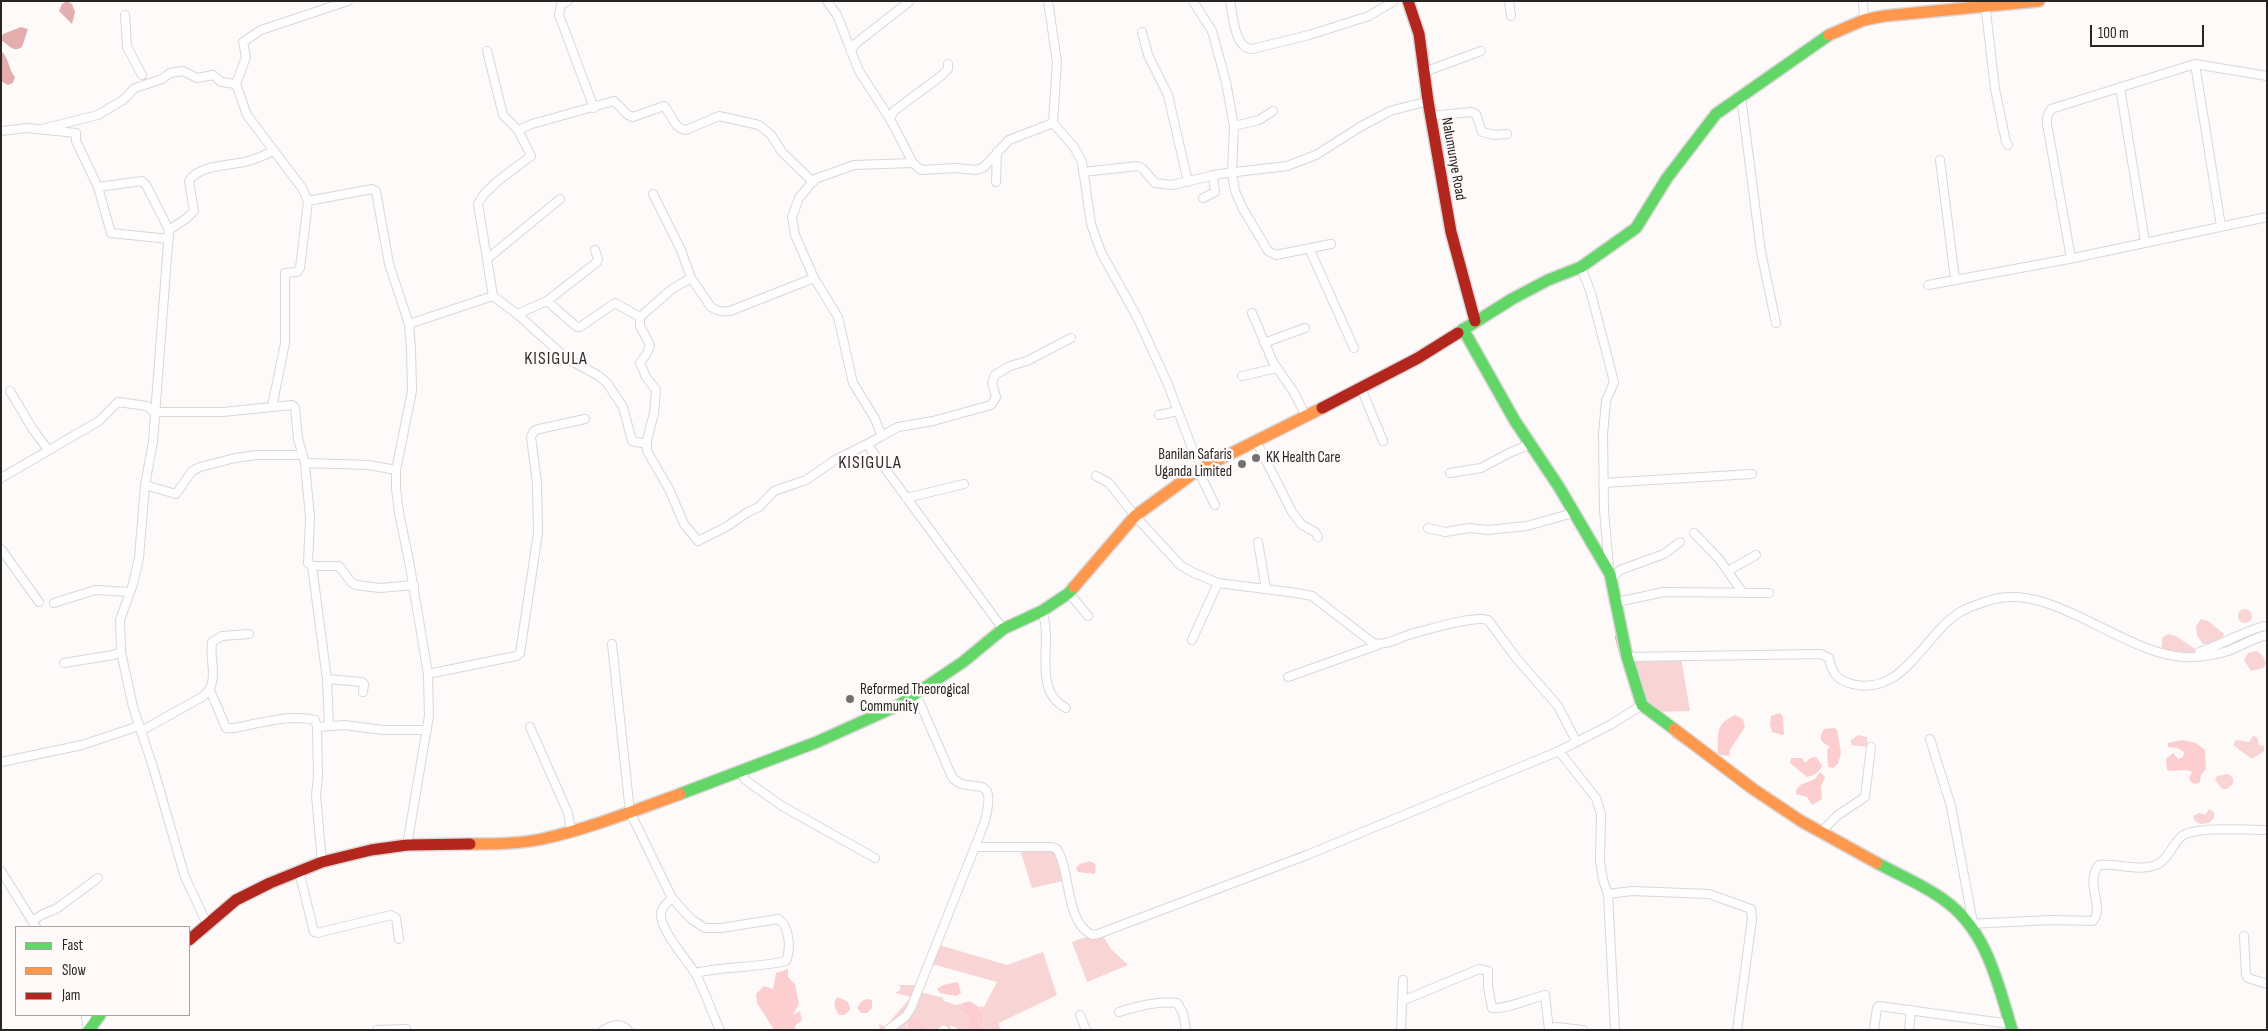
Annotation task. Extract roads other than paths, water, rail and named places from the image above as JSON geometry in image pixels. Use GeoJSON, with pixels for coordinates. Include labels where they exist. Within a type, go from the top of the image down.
{"type":"FeatureCollection","features":[{"type":"Feature","properties":{"kind":"street"},"geometry":{"type":"LineString","coordinates":[[272,408],[285,342],[285,273],[297,272],[300,268],[308,201],[302,188],[247,115],[236,84],[246,57],[243,42],[261,30],[348,1]]}},
{"type":"Feature","properties":{"kind":"street"},"geometry":{"type":"LineString","coordinates":[[568,1],[561,5],[559,15],[594,108]]}},
{"type":"Feature","properties":{"kind":"street"},"geometry":{"type":"LineString","coordinates":[[827,1],[837,15],[859,71],[890,119],[914,163],[921,170],[955,168],[976,170],[984,167],[1008,140],[1053,124]]}},
{"type":"Feature","properties":{"kind":"street"},"geometry":{"type":"LineString","coordinates":[[852,52],[855,44],[910,1]]}},
{"type":"Feature","properties":{"kind":"street"},"geometry":{"type":"LineString","coordinates":[[1048,1],[1057,62],[1053,124],[1074,148],[1082,162],[1091,224],[1101,252],[1137,317],[1178,411],[1215,505]]}},
{"type":"Feature","properties":{"kind":"street"},"geometry":{"type":"LineString","coordinates":[[1193,1],[1212,31],[1226,82],[1234,126],[1232,173],[1243,209],[1268,251],[1276,255],[1331,244]]}},
{"type":"Feature","properties":{"kind":"street"},"geometry":{"type":"LineString","coordinates":[[1230,1],[1239,43],[1247,49],[1252,49],[1309,35],[1369,16],[1394,1]]}},
{"type":"Feature","properties":{"kind":"street","name":"Nalumunye Road"},"geometry":{"type":"LineString","coordinates":[[1408,1],[1419,34],[1430,116],[1451,232],[1476,321]]}},
{"type":"Feature","properties":{"kind":"street"},"geometry":{"type":"LineString","coordinates":[[1509,1],[1512,16]]}},
{"type":"Feature","properties":{"kind":"street"},"geometry":{"type":"LineString","coordinates":[[1863,1],[1864,20]]}},
{"type":"Feature","properties":{"kind":"street"},"geometry":{"type":"LineString","coordinates":[[190,939],[236,900],[270,883],[322,862],[371,850],[407,845],[501,844],[542,839],[630,812],[742,771],[817,742],[898,705],[963,662],[1003,629],[1042,612],[1068,593],[1135,516],[1200,469],[1418,358],[1463,328],[1534,288],[1581,266],[1632,232],[1667,178],[1710,120],[1725,106],[1830,35],[1864,20],[1884,16],[1985,4],[2039,1]]}},
{"type":"Feature","properties":{"kind":"street"},"geometry":{"type":"LineString","coordinates":[[1985,4],[1994,89],[2008,146]]}},
{"type":"Feature","properties":{"kind":"street"},"geometry":{"type":"LineString","coordinates":[[124,14],[127,48],[142,76]]}},
{"type":"Feature","properties":{"kind":"street"},"geometry":{"type":"LineString","coordinates":[[1142,32],[1148,55],[1168,94],[1188,182]]}},
{"type":"Feature","properties":{"kind":"street"},"geometry":{"type":"LineString","coordinates":[[487,51],[503,115],[518,130],[531,156],[491,187],[478,204],[493,296],[517,314],[566,358],[599,376],[607,383],[623,407],[632,441],[647,444]]}},
{"type":"Feature","properties":{"kind":"street"},"geometry":{"type":"LineString","coordinates":[[1424,72],[1481,51]]}},
{"type":"Feature","properties":{"kind":"street"},"geometry":{"type":"LineString","coordinates":[[890,119],[894,111],[941,76],[948,69],[948,64]]}},
{"type":"Feature","properties":{"kind":"street"},"geometry":{"type":"LineString","coordinates":[[2071,258],[2046,117],[2051,109],[2195,64],[2267,76]]}},
{"type":"Feature","properties":{"kind":"street"},"geometry":{"type":"LineString","coordinates":[[2195,64],[2221,226]]}},
{"type":"Feature","properties":{"kind":"street"},"geometry":{"type":"LineString","coordinates":[[42,129],[98,115],[123,100],[135,88],[162,79],[170,73],[183,71],[197,78],[213,75],[221,82],[236,84]]}},
{"type":"Feature","properties":{"kind":"street"},"geometry":{"type":"LineString","coordinates":[[2120,87],[2145,241]]}},
{"type":"Feature","properties":{"kind":"street"},"geometry":{"type":"LineString","coordinates":[[1741,96],[1761,252],[1776,323]]}},
{"type":"Feature","properties":{"kind":"street"},"geometry":{"type":"LineString","coordinates":[[518,130],[541,121],[614,101],[628,115],[633,117],[664,106],[676,126],[682,130],[719,116],[750,122],[764,128],[782,152],[813,182]]}},
{"type":"Feature","properties":{"kind":"street"},"geometry":{"type":"LineString","coordinates":[[1083,172],[1133,166],[1143,169],[1154,183],[1172,185],[1213,175],[1288,166],[1300,162],[1390,111],[1428,101]]}},
{"type":"Feature","properties":{"kind":"street"},"geometry":{"type":"LineString","coordinates":[[1234,126],[1259,120],[1273,111]]}},
{"type":"Feature","properties":{"kind":"street"},"geometry":{"type":"LineString","coordinates":[[1430,116],[1472,112],[1476,114],[1482,132],[1494,135],[1507,134]]}},
{"type":"Feature","properties":{"kind":"street"},"geometry":{"type":"LineString","coordinates":[[1,131],[27,128],[76,133],[76,141],[98,187],[111,233],[169,239]]}},
{"type":"Feature","properties":{"kind":"street"},"geometry":{"type":"LineString","coordinates":[[170,230],[194,211],[189,181],[192,176],[222,165],[248,161],[274,150]]}},
{"type":"Feature","properties":{"kind":"street"},"geometry":{"type":"LineString","coordinates":[[996,182],[997,152]]}},
{"type":"Feature","properties":{"kind":"street"},"geometry":{"type":"LineString","coordinates":[[1940,160],[1955,279]]}},
{"type":"Feature","properties":{"kind":"street"},"geometry":{"type":"LineString","coordinates":[[882,436],[874,417],[853,383],[838,316],[814,278],[792,226],[795,206],[816,179],[854,165],[914,163]]}},
{"type":"Feature","properties":{"kind":"street"},"geometry":{"type":"LineString","coordinates":[[1203,198],[1215,192],[1213,175]]}},
{"type":"Feature","properties":{"kind":"street"},"geometry":{"type":"LineString","coordinates":[[98,187],[142,181],[170,230],[153,442],[144,485],[139,558],[120,620],[121,652],[131,699],[185,876],[207,924]]}},
{"type":"Feature","properties":{"kind":"street"},"geometry":{"type":"LineString","coordinates":[[308,201],[372,189],[376,191],[389,264],[409,324],[412,391],[396,470],[399,513],[414,585],[428,674],[429,716],[407,845]]}},
{"type":"Feature","properties":{"kind":"street"},"geometry":{"type":"LineString","coordinates":[[653,194],[681,250],[691,278],[711,307],[721,312],[730,311],[814,278]]}},
{"type":"Feature","properties":{"kind":"street"},"geometry":{"type":"LineString","coordinates":[[487,259],[560,199]]}},
{"type":"Feature","properties":{"kind":"street"},"geometry":{"type":"LineString","coordinates":[[1928,285],[2071,258],[2267,217]]}},
{"type":"Feature","properties":{"kind":"street"},"geometry":{"type":"LineString","coordinates":[[1309,248],[1354,348]]}},
{"type":"Feature","properties":{"kind":"street"},"geometry":{"type":"LineString","coordinates":[[517,314],[547,301],[597,262],[595,250]]}},
{"type":"Feature","properties":{"kind":"street"},"geometry":{"type":"LineString","coordinates":[[1581,266],[1591,293],[1614,382],[1606,401],[1603,434],[1603,483],[1610,576],[1627,656],[1642,705],[1753,789],[1824,835],[1935,894],[1971,924],[2094,921],[2097,911],[2093,877],[2099,864],[2150,867],[2157,865],[2167,856],[2181,837],[2194,832],[2267,830]]}},
{"type":"Feature","properties":{"kind":"street"},"geometry":{"type":"LineString","coordinates":[[691,278],[672,289],[640,317],[640,326],[650,345],[640,363],[646,377],[656,390],[647,451],[669,489],[684,524],[698,541],[759,507],[774,490],[806,480],[835,460],[898,427],[933,421],[990,405],[995,401],[996,396],[992,383],[995,374],[1010,366],[1027,361],[1071,338]]}},
{"type":"Feature","properties":{"kind":"street"},"geometry":{"type":"LineString","coordinates":[[409,324],[493,296]]}},
{"type":"Feature","properties":{"kind":"street"},"geometry":{"type":"LineString","coordinates":[[547,301],[577,326],[585,325],[615,303],[640,317]]}},
{"type":"Feature","properties":{"kind":"street"},"geometry":{"type":"LineString","coordinates":[[1252,313],[1277,368],[1297,398],[1306,416]]}},
{"type":"Feature","properties":{"kind":"street"},"geometry":{"type":"LineString","coordinates":[[1264,343],[1305,328]]}},
{"type":"Feature","properties":{"kind":"street"},"geometry":{"type":"LineString","coordinates":[[1463,328],[1516,422],[1610,576]]}},
{"type":"Feature","properties":{"kind":"street"},"geometry":{"type":"LineString","coordinates":[[1242,376],[1277,368]]}},
{"type":"Feature","properties":{"kind":"street"},"geometry":{"type":"LineString","coordinates":[[1361,388],[1383,441]]}},
{"type":"Feature","properties":{"kind":"street"},"geometry":{"type":"LineString","coordinates":[[10,392],[48,450]]}},
{"type":"Feature","properties":{"kind":"street"},"geometry":{"type":"LineString","coordinates":[[1,478],[99,421],[118,402],[147,406],[156,413],[223,412],[292,405],[295,407],[298,440],[304,459],[310,518],[308,563],[312,566],[327,679],[330,725]]}},
{"type":"Feature","properties":{"kind":"street"},"geometry":{"type":"LineString","coordinates":[[1158,415],[1178,411]]}},
{"type":"Feature","properties":{"kind":"street"},"geometry":{"type":"LineString","coordinates":[[428,674],[516,656],[520,653],[538,533],[537,483],[531,437],[534,431],[539,428],[585,419]]}},
{"type":"Feature","properties":{"kind":"street"},"geometry":{"type":"LineString","coordinates":[[1256,441],[1292,512],[1302,525],[1316,532],[1318,537]]}},
{"type":"Feature","properties":{"kind":"street"},"geometry":{"type":"LineString","coordinates":[[867,444],[1003,629]]}},
{"type":"Feature","properties":{"kind":"street"},"geometry":{"type":"LineString","coordinates":[[1450,473],[1481,468],[1508,453],[1531,444]]}},
{"type":"Feature","properties":{"kind":"street"},"geometry":{"type":"LineString","coordinates":[[144,485],[176,494],[192,471],[200,466],[257,455],[369,465],[396,470]]}},
{"type":"Feature","properties":{"kind":"street"},"geometry":{"type":"LineString","coordinates":[[1603,483],[1752,474]]}},
{"type":"Feature","properties":{"kind":"street"},"geometry":{"type":"LineString","coordinates":[[1096,476],[1109,483],[1135,516],[1180,564],[1204,579],[1218,583],[1312,596],[1366,639],[1380,645]]}},
{"type":"Feature","properties":{"kind":"street"},"geometry":{"type":"LineString","coordinates":[[906,498],[964,484]]}},
{"type":"Feature","properties":{"kind":"street"},"geometry":{"type":"LineString","coordinates":[[1428,528],[1445,532],[1470,528],[1488,530],[1527,526],[1573,513]]}},
{"type":"Feature","properties":{"kind":"street"},"geometry":{"type":"LineString","coordinates":[[1694,533],[1728,571],[1743,593]]}},
{"type":"Feature","properties":{"kind":"street"},"geometry":{"type":"LineString","coordinates":[[1258,542],[1266,589]]}},
{"type":"Feature","properties":{"kind":"street"},"geometry":{"type":"LineString","coordinates":[[1610,576],[1620,570],[1651,560],[1680,542]]}},
{"type":"Feature","properties":{"kind":"street"},"geometry":{"type":"LineString","coordinates":[[1,549],[39,602]]}},
{"type":"Feature","properties":{"kind":"street"},"geometry":{"type":"LineString","coordinates":[[1728,571],[1756,555]]}},
{"type":"Feature","properties":{"kind":"street"},"geometry":{"type":"LineString","coordinates":[[312,566],[339,566],[351,582],[367,588],[414,585]]}},
{"type":"Feature","properties":{"kind":"street"},"geometry":{"type":"LineString","coordinates":[[1192,640],[1218,583]]}},
{"type":"Feature","properties":{"kind":"street"},"geometry":{"type":"LineString","coordinates":[[54,603],[95,590],[130,592]]}},
{"type":"Feature","properties":{"kind":"street"},"geometry":{"type":"LineString","coordinates":[[1617,602],[1664,592],[1769,593]]}},
{"type":"Feature","properties":{"kind":"street"},"geometry":{"type":"LineString","coordinates":[[1068,593],[1088,616]]}},
{"type":"Feature","properties":{"kind":"street"},"geometry":{"type":"LineString","coordinates":[[1627,656],[1822,654],[1829,658],[1831,670],[1836,677],[1854,685],[1867,685],[1881,682],[1900,674],[1936,633],[1959,612],[1994,598],[2038,600],[2156,652],[2182,657],[2228,651],[2267,635]]}},
{"type":"Feature","properties":{"kind":"street"},"geometry":{"type":"LineString","coordinates":[[1042,612],[1046,627],[1045,653],[1048,688],[1052,697],[1066,708]]}},
{"type":"Feature","properties":{"kind":"street"},"geometry":{"type":"LineString","coordinates":[[1288,678],[1380,645],[1466,620],[1482,618],[1488,620],[1517,659],[1558,706],[1576,741]]}},
{"type":"Feature","properties":{"kind":"street"},"geometry":{"type":"LineString","coordinates":[[2182,657],[2219,645],[2251,629],[2267,627]]}},
{"type":"Feature","properties":{"kind":"street"},"geometry":{"type":"LineString","coordinates":[[1,762],[82,744],[140,728],[202,697],[210,690],[214,679],[210,656],[212,642],[222,636],[249,634]]}},
{"type":"Feature","properties":{"kind":"street"},"geometry":{"type":"LineString","coordinates":[[612,644],[630,812],[672,898],[691,919],[705,928],[721,928],[778,919],[785,928],[789,947],[786,961],[775,964],[715,968],[695,973]]}},
{"type":"Feature","properties":{"kind":"street"},"geometry":{"type":"LineString","coordinates":[[64,663],[121,652]]}},
{"type":"Feature","properties":{"kind":"street"},"geometry":{"type":"LineString","coordinates":[[327,679],[362,682],[364,684],[363,692]]}},
{"type":"Feature","properties":{"kind":"street"},"geometry":{"type":"LineString","coordinates":[[210,690],[226,728],[284,718],[302,717],[315,720],[317,727],[318,777],[316,795],[322,862]]}},
{"type":"Feature","properties":{"kind":"street"},"geometry":{"type":"LineString","coordinates":[[888,1030],[906,1016],[911,1008],[989,808],[989,796],[983,788],[958,782],[952,776],[916,694]]}},
{"type":"Feature","properties":{"kind":"street"},"geometry":{"type":"LineString","coordinates":[[975,847],[1051,847],[1057,849],[1074,911],[1081,927],[1092,935],[1098,934],[1307,855],[1559,751],[1610,725],[1642,705]]}},
{"type":"Feature","properties":{"kind":"street"},"geometry":{"type":"LineString","coordinates":[[317,727],[330,725],[383,730],[427,730]]}},
{"type":"Feature","properties":{"kind":"street"},"geometry":{"type":"LineString","coordinates":[[530,726],[568,813],[571,830]]}},
{"type":"Feature","properties":{"kind":"street"},"geometry":{"type":"LineString","coordinates":[[1874,1030],[1877,1008],[1879,1006],[2011,1027],[1989,956],[1971,924],[1951,806],[1930,739]]}},
{"type":"Feature","properties":{"kind":"street"},"geometry":{"type":"LineString","coordinates":[[1824,835],[1827,824],[1860,801],[1867,792],[1871,747]]}},
{"type":"Feature","properties":{"kind":"street"},"geometry":{"type":"LineString","coordinates":[[1559,751],[1596,798],[1601,814],[1600,861],[1602,880],[1608,894],[1615,1030]]}},
{"type":"Feature","properties":{"kind":"street"},"geometry":{"type":"LineString","coordinates":[[742,771],[744,779],[782,806],[876,858]]}},
{"type":"Feature","properties":{"kind":"street"},"geometry":{"type":"LineString","coordinates":[[1,871],[34,924],[98,878]]}},
{"type":"Feature","properties":{"kind":"street"},"geometry":{"type":"LineString","coordinates":[[299,871],[314,932],[317,933],[391,916],[396,918],[399,938]]}},
{"type":"Feature","properties":{"kind":"street"},"geometry":{"type":"LineString","coordinates":[[1608,894],[1632,891],[1709,894],[1751,909],[1752,919],[1737,1030]]}},
{"type":"Feature","properties":{"kind":"street"},"geometry":{"type":"LineString","coordinates":[[672,898],[665,904],[661,912],[662,920],[679,954],[695,973],[720,1030]]}},
{"type":"Feature","properties":{"kind":"street"},"geometry":{"type":"LineString","coordinates":[[2244,936],[2246,975],[2248,978],[2267,984]]}},
{"type":"Feature","properties":{"kind":"street"},"geometry":{"type":"LineString","coordinates":[[1402,1002],[1479,968],[1488,972],[1488,987],[1492,1008],[1501,1008],[1545,995],[1550,1030],[1556,1027],[1583,1030]]}},
{"type":"Feature","properties":{"kind":"street"},"geometry":{"type":"LineString","coordinates":[[1401,1030],[1403,980]]}},
{"type":"Feature","properties":{"kind":"street"},"geometry":{"type":"LineString","coordinates":[[1120,1012],[1162,1001],[1177,1003],[1182,1013],[1186,1030]]}},
{"type":"Feature","properties":{"kind":"street"},"geometry":{"type":"LineString","coordinates":[[1910,1030],[1911,1010]]}},
{"type":"Feature","properties":{"kind":"street"},"geometry":{"type":"LineString","coordinates":[[1080,1015],[1086,1030]]}},
{"type":"Feature","properties":{"kind":"street"},"geometry":{"type":"LineString","coordinates":[[86,1016],[88,1030]]}},
{"type":"Feature","properties":{"kind":"street"},"geometry":{"type":"LineString","coordinates":[[88,1030],[99,1016]]}},
{"type":"Feature","properties":{"kind":"street"},"geometry":{"type":"LineString","coordinates":[[603,1030],[615,1024],[622,1025],[628,1030]]}},
{"type":"Feature","properties":{"kind":"street"},"geometry":{"type":"LineString","coordinates":[[377,1030],[406,1029]]}},
{"type":"Feature","properties":{"kind":"waterway"},"geometry":{"type":"LineString","coordinates":[[1616,637],[1622,659]]}},
{"type":"Feature","properties":{"kind":"waterway"},"geometry":{"type":"LineString","coordinates":[[1625,669],[1635,701]]}},
{"type":"Feature","properties":{"kind":"waterway"},"geometry":{"type":"LineString","coordinates":[[1673,736],[1697,753]]}},
{"type":"Feature","properties":{"kind":"place","name":"KK Health Care"},"geometry":{"type":"Point","coordinates":[1256,458]}},
{"type":"Feature","properties":{"kind":"place","name":"Banilan Safaris Uganda Limited"},"geometry":{"type":"Point","coordinates":[1242,464]}},
{"type":"Feature","properties":{"kind":"place","name":"Reformed Theorogical Community"},"geometry":{"type":"Point","coordinates":[850,699]}},
{"type":"Feature","properties":{"kind":"district","name":"KISIGULA"},"geometry":{"type":"Point","coordinates":[556,359]}},
{"type":"Feature","properties":{"kind":"district","name":"KISIGULA"},"geometry":{"type":"Point","coordinates":[870,463]}}]}
